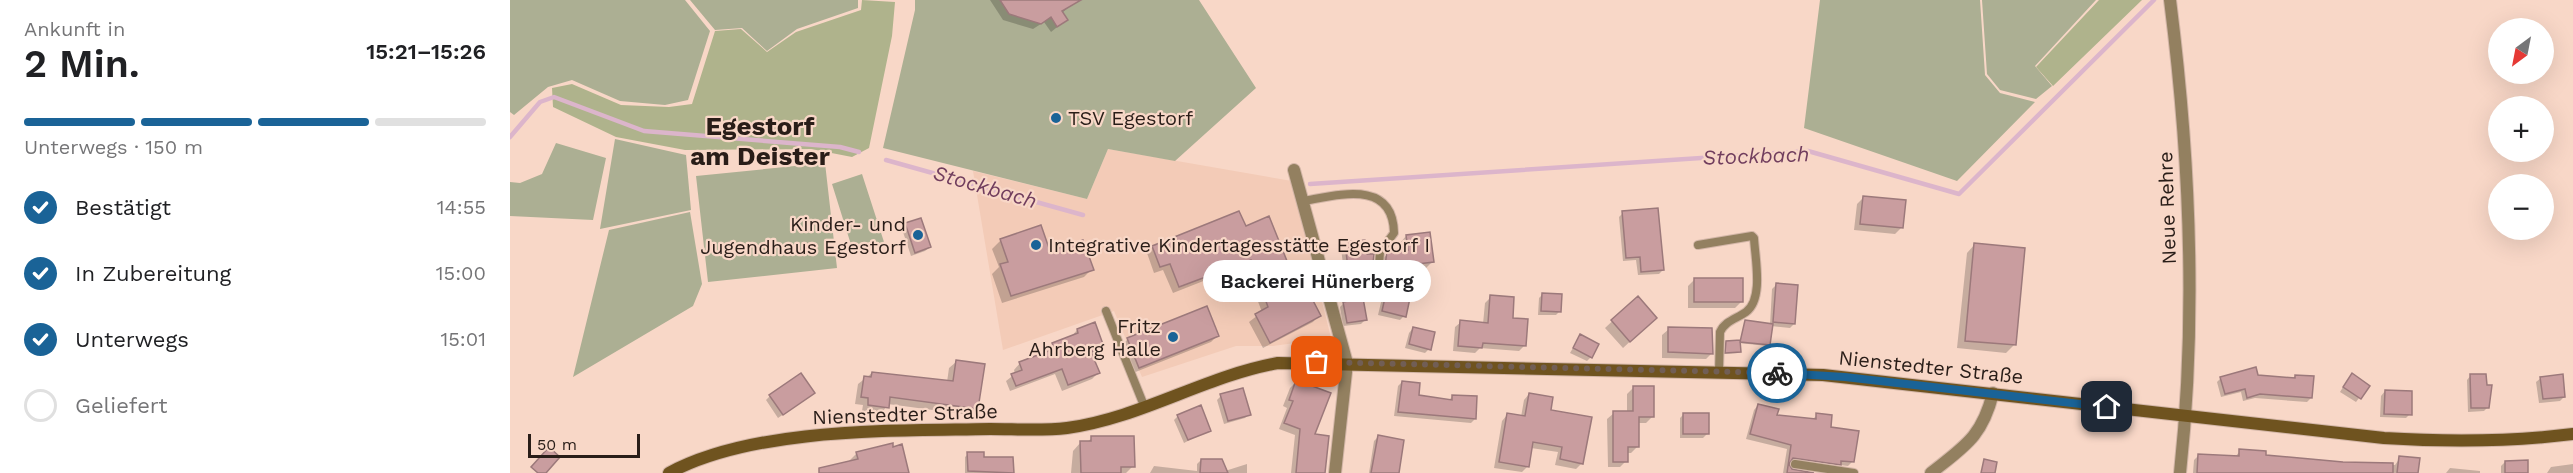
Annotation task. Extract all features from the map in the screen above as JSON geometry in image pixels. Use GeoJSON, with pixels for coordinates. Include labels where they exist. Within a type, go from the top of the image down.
{"type":"FeatureCollection","features":[{"type":"Feature","properties":{"kind":"main road","name":"Nienstedter Straße"},"geometry":{"type":"LineString","coordinates":[[669,473],[702,459],[807,436],[878,430],[1065,428],[1101,422],[1145,408],[1209,381],[1251,368],[1278,363],[1823,375],[2384,438],[2448,442],[2518,441],[2573,434]]}},
{"type":"Feature","properties":{"kind":"street","name":"Neue Rehre"},"geometry":{"type":"LineString","coordinates":[[2169,0],[2178,66],[2188,215],[2190,334],[2186,415],[2180,473]]}},
{"type":"Feature","properties":{"kind":"street"},"geometry":{"type":"LineString","coordinates":[[1294,170],[1347,363],[1335,473]]}},
{"type":"Feature","properties":{"kind":"street"},"geometry":{"type":"LineString","coordinates":[[1931,473],[1969,442],[1981,428],[1993,393]]}},
{"type":"Feature","properties":{"kind":"lane"},"geometry":{"type":"LineString","coordinates":[[1303,201],[1361,194],[1379,198],[1390,210],[1394,233],[1380,252],[1379,265],[1368,277],[1346,282]]}},
{"type":"Feature","properties":{"kind":"lane"},"geometry":{"type":"LineString","coordinates":[[1698,244],[1743,236],[1754,238],[1754,301],[1749,309],[1723,326],[1720,332],[1719,372]]}},
{"type":"Feature","properties":{"kind":"lane"},"geometry":{"type":"LineString","coordinates":[[1106,311],[1145,408]]}},
{"type":"Feature","properties":{"kind":"lane"},"geometry":{"type":"LineString","coordinates":[[1795,464],[1854,473]]}},
{"type":"Feature","properties":{"kind":"shaded area"},"geometry":{"type":"Polygon","coordinates":[[[1108,149],[1292,181],[1331,338],[1273,346],[1236,346],[1142,377],[1114,311],[1003,350],[973,171],[1087,199],[1108,149]]]}},
{"type":"Feature","properties":{"kind":"green space"},"geometry":{"type":"Polygon","coordinates":[[[510,0],[685,0],[710,31],[688,100],[665,105],[620,101],[572,80],[548,87],[514,115],[510,112],[510,0]]]}},
{"type":"Feature","properties":{"kind":"green space"},"geometry":{"type":"Polygon","coordinates":[[[690,0],[858,0],[858,8],[797,29],[767,51],[742,28],[715,30],[690,0]]]}},
{"type":"Feature","properties":{"kind":"green space"},"geometry":{"type":"Polygon","coordinates":[[[862,0],[895,2],[892,36],[869,148],[852,157],[811,149],[685,150],[616,137],[553,107],[552,88],[572,84],[621,105],[669,107],[692,104],[715,31],[741,29],[767,52],[796,32],[861,10],[862,0]]]}},
{"type":"Feature","properties":{"kind":"green space","name":"TSV Egestorf"},"geometry":{"type":"Polygon","coordinates":[[[915,0],[1199,0],[1256,88],[1175,161],[1108,149],[1087,199],[883,148],[915,10],[915,0]]]}},
{"type":"Feature","properties":{"kind":"green space"},"geometry":{"type":"Polygon","coordinates":[[[1820,0],[1980,0],[1985,75],[2000,93],[2035,102],[1957,181],[1804,128],[1820,0]]]}},
{"type":"Feature","properties":{"kind":"green space"},"geometry":{"type":"Polygon","coordinates":[[[1982,0],[2096,0],[2035,66],[2052,86],[2036,99],[2000,90],[1987,74],[1982,0]]]}},
{"type":"Feature","properties":{"kind":"green space"},"geometry":{"type":"Polygon","coordinates":[[[2099,0],[2142,0],[2053,86],[2036,67],[2099,0]]]}},
{"type":"Feature","properties":{"kind":"green space"},"geometry":{"type":"Polygon","coordinates":[[[615,139],[686,155],[691,210],[600,229],[615,139]]]}},
{"type":"Feature","properties":{"kind":"green space"},"geometry":{"type":"Polygon","coordinates":[[[556,143],[606,158],[593,220],[510,216],[510,182],[520,183],[542,174],[556,143]]]}},
{"type":"Feature","properties":{"kind":"green space"},"geometry":{"type":"Polygon","coordinates":[[[825,163],[837,268],[708,282],[696,176],[825,163]]]}},
{"type":"Feature","properties":{"kind":"green space"},"geometry":{"type":"Polygon","coordinates":[[[862,174],[884,242],[853,251],[832,184],[862,174]]]}},
{"type":"Feature","properties":{"kind":"green space"},"geometry":{"type":"Polygon","coordinates":[[[690,212],[702,284],[693,306],[573,377],[609,230],[690,212]]]}},
{"type":"Feature","properties":{"kind":"building"},"geometry":{"type":"Polygon","coordinates":[[[1000,0],[1081,0],[1062,11],[1068,20],[1057,27],[1051,17],[1041,24],[1009,14],[1000,0]]]}},
{"type":"Feature","properties":{"kind":"building"},"geometry":{"type":"Polygon","coordinates":[[[1863,196],[1906,200],[1903,228],[1860,224],[1863,196]]]}},
{"type":"Feature","properties":{"kind":"building"},"geometry":{"type":"Polygon","coordinates":[[[1658,208],[1664,270],[1641,272],[1640,257],[1626,258],[1622,211],[1658,208]]]}},
{"type":"Feature","properties":{"kind":"building"},"geometry":{"type":"Polygon","coordinates":[[[1239,211],[1246,226],[1269,216],[1299,291],[1306,287],[1321,316],[1270,343],[1255,314],[1268,307],[1251,260],[1179,287],[1170,264],[1160,267],[1152,246],[1239,211]]]}},
{"type":"Feature","properties":{"kind":"building","name":"Kinder- und Jugendhaus Egestorf"},"geometry":{"type":"Polygon","coordinates":[[[921,218],[931,247],[915,253],[905,223],[921,218]]]}},
{"type":"Feature","properties":{"kind":"building"},"geometry":{"type":"Polygon","coordinates":[[[1041,225],[1050,251],[1083,240],[1094,270],[1011,296],[1000,264],[1008,262],[1000,239],[1041,225]]]}},
{"type":"Feature","properties":{"kind":"building"},"geometry":{"type":"Polygon","coordinates":[[[1430,232],[1434,262],[1391,267],[1390,264],[1385,265],[1387,252],[1408,250],[1406,235],[1430,232]]]}},
{"type":"Feature","properties":{"kind":"building"},"geometry":{"type":"Polygon","coordinates":[[[1365,240],[1367,254],[1374,254],[1373,263],[1370,267],[1348,269],[1345,242],[1365,240]]]}},
{"type":"Feature","properties":{"kind":"building"},"geometry":{"type":"Polygon","coordinates":[[[1974,243],[2025,248],[2016,345],[1965,341],[1974,243]]]}},
{"type":"Feature","properties":{"kind":"building"},"geometry":{"type":"Polygon","coordinates":[[[1694,278],[1743,278],[1743,302],[1694,302],[1694,278]]]}},
{"type":"Feature","properties":{"kind":"building"},"geometry":{"type":"Polygon","coordinates":[[[1776,283],[1798,285],[1795,324],[1773,322],[1776,283]]]}},
{"type":"Feature","properties":{"kind":"building"},"geometry":{"type":"Polygon","coordinates":[[[1386,293],[1410,298],[1406,317],[1382,311],[1386,293]]]}},
{"type":"Feature","properties":{"kind":"building"},"geometry":{"type":"Polygon","coordinates":[[[1542,293],[1562,294],[1561,312],[1541,311],[1542,293]]]}},
{"type":"Feature","properties":{"kind":"building"},"geometry":{"type":"Polygon","coordinates":[[[1490,295],[1514,297],[1513,318],[1528,319],[1526,346],[1483,343],[1482,348],[1458,346],[1460,320],[1488,323],[1490,295]]]}},
{"type":"Feature","properties":{"kind":"building"},"geometry":{"type":"Polygon","coordinates":[[[1638,296],[1657,318],[1630,342],[1611,320],[1638,296]]]}},
{"type":"Feature","properties":{"kind":"building"},"geometry":{"type":"Polygon","coordinates":[[[1363,298],[1367,320],[1347,323],[1343,302],[1363,298]]]}},
{"type":"Feature","properties":{"kind":"building","name":"Fritz Ahrberg Halle"},"geometry":{"type":"Polygon","coordinates":[[[1207,306],[1219,336],[1139,368],[1127,338],[1207,306]]]}},
{"type":"Feature","properties":{"kind":"building"},"geometry":{"type":"Polygon","coordinates":[[[1745,320],[1773,324],[1770,345],[1740,342],[1745,320]]]}},
{"type":"Feature","properties":{"kind":"building"},"geometry":{"type":"Polygon","coordinates":[[[1095,322],[1104,347],[1091,352],[1100,373],[1068,385],[1062,369],[1016,386],[1011,374],[1022,370],[1019,362],[1054,349],[1052,343],[1078,333],[1077,329],[1095,322]]]}},
{"type":"Feature","properties":{"kind":"building"},"geometry":{"type":"Polygon","coordinates":[[[1413,327],[1435,332],[1431,350],[1409,344],[1413,327]]]}},
{"type":"Feature","properties":{"kind":"building"},"geometry":{"type":"Polygon","coordinates":[[[1668,327],[1712,328],[1713,354],[1668,352],[1668,327]]]}},
{"type":"Feature","properties":{"kind":"building"},"geometry":{"type":"Polygon","coordinates":[[[1580,334],[1599,344],[1592,358],[1573,348],[1580,334]]]}},
{"type":"Feature","properties":{"kind":"building"},"geometry":{"type":"Polygon","coordinates":[[[1740,340],[1741,352],[1725,353],[1726,341],[1740,340]]]}},
{"type":"Feature","properties":{"kind":"building"},"geometry":{"type":"Polygon","coordinates":[[[956,360],[985,364],[978,409],[890,397],[889,408],[868,405],[868,398],[861,397],[864,376],[871,377],[872,372],[953,381],[956,360]]]}},
{"type":"Feature","properties":{"kind":"building"},"geometry":{"type":"Polygon","coordinates":[[[2256,367],[2258,375],[2295,378],[2295,375],[2314,376],[2312,398],[2260,394],[2247,398],[2245,389],[2225,394],[2220,377],[2256,367]]]}},
{"type":"Feature","properties":{"kind":"building"},"geometry":{"type":"Polygon","coordinates":[[[801,373],[815,393],[783,415],[769,395],[801,373]]]}},
{"type":"Feature","properties":{"kind":"building"},"geometry":{"type":"Polygon","coordinates":[[[2352,373],[2370,386],[2361,399],[2343,387],[2352,373]]]}},
{"type":"Feature","properties":{"kind":"building"},"geometry":{"type":"Polygon","coordinates":[[[2470,374],[2486,374],[2487,385],[2492,385],[2489,408],[2471,408],[2470,374]]]}},
{"type":"Feature","properties":{"kind":"building"},"geometry":{"type":"Polygon","coordinates":[[[2563,374],[2565,397],[2543,399],[2540,377],[2563,374]]]}},
{"type":"Feature","properties":{"kind":"building"},"geometry":{"type":"Polygon","coordinates":[[[1296,380],[1331,393],[1315,434],[1329,436],[1325,473],[1296,473],[1300,429],[1284,423],[1293,401],[1289,400],[1296,380]]]}},
{"type":"Feature","properties":{"kind":"building"},"geometry":{"type":"Polygon","coordinates":[[[1402,381],[1420,383],[1419,395],[1452,400],[1452,395],[1477,396],[1476,419],[1398,412],[1402,381]]]}},
{"type":"Feature","properties":{"kind":"building"},"geometry":{"type":"Polygon","coordinates":[[[1633,386],[1654,386],[1654,417],[1639,417],[1639,447],[1628,447],[1628,462],[1613,462],[1613,411],[1633,411],[1633,386]]]}},
{"type":"Feature","properties":{"kind":"building"},"geometry":{"type":"Polygon","coordinates":[[[1243,388],[1251,415],[1228,421],[1220,394],[1243,388]]]}},
{"type":"Feature","properties":{"kind":"building"},"geometry":{"type":"Polygon","coordinates":[[[2385,390],[2412,391],[2412,415],[2384,414],[2385,390]]]}},
{"type":"Feature","properties":{"kind":"building"},"geometry":{"type":"Polygon","coordinates":[[[1529,393],[1553,397],[1551,410],[1592,417],[1583,464],[1560,459],[1562,447],[1533,442],[1529,467],[1499,462],[1507,413],[1525,416],[1529,393]]]}},
{"type":"Feature","properties":{"kind":"building"},"geometry":{"type":"Polygon","coordinates":[[[1758,404],[1779,409],[1777,415],[1816,419],[1816,413],[1832,415],[1831,427],[1859,431],[1854,462],[1841,461],[1841,465],[1793,458],[1789,464],[1792,469],[1814,473],[1787,473],[1791,445],[1750,434],[1758,404]]]}},
{"type":"Feature","properties":{"kind":"building"},"geometry":{"type":"Polygon","coordinates":[[[1201,405],[1211,431],[1188,440],[1177,415],[1201,405]]]}},
{"type":"Feature","properties":{"kind":"building"},"geometry":{"type":"Polygon","coordinates":[[[1683,413],[1709,413],[1709,434],[1683,434],[1683,413]]]}},
{"type":"Feature","properties":{"kind":"building"},"geometry":{"type":"Polygon","coordinates":[[[1378,435],[1404,440],[1399,473],[1371,473],[1378,435]]]}},
{"type":"Feature","properties":{"kind":"building"},"geometry":{"type":"Polygon","coordinates":[[[1091,436],[1134,436],[1135,467],[1121,467],[1121,473],[1081,473],[1080,441],[1091,441],[1091,436]]]}},
{"type":"Feature","properties":{"kind":"building"},"geometry":{"type":"Polygon","coordinates":[[[893,443],[893,447],[902,444],[909,473],[819,473],[819,468],[858,459],[856,452],[893,443]]]}},
{"type":"Feature","properties":{"kind":"building"},"geometry":{"type":"Polygon","coordinates":[[[549,447],[560,457],[546,473],[538,473],[531,467],[549,447]]]}},
{"type":"Feature","properties":{"kind":"building"},"geometry":{"type":"Polygon","coordinates":[[[2239,449],[2266,451],[2266,455],[2343,462],[2393,463],[2393,473],[2197,473],[2198,454],[2239,456],[2239,449]]]}},
{"type":"Feature","properties":{"kind":"building"},"geometry":{"type":"Polygon","coordinates":[[[967,452],[984,452],[984,457],[1013,457],[1014,473],[968,471],[967,452]]]}},
{"type":"Feature","properties":{"kind":"building"},"geometry":{"type":"Polygon","coordinates":[[[2399,456],[2420,458],[2418,473],[2397,473],[2399,456]]]}},
{"type":"Feature","properties":{"kind":"building"},"geometry":{"type":"Polygon","coordinates":[[[1201,459],[1222,459],[1228,473],[1200,473],[1201,459]]]}},
{"type":"Feature","properties":{"kind":"building"},"geometry":{"type":"Polygon","coordinates":[[[1984,459],[1997,462],[1995,473],[1981,473],[1984,459]]]}},
{"type":"Feature","properties":{"kind":"building"},"geometry":{"type":"Polygon","coordinates":[[[2528,460],[2528,473],[2505,473],[2505,461],[2528,460]]]}},
{"type":"Feature","properties":{"kind":"waterway","name":"Stockbach"},"geometry":{"type":"LineString","coordinates":[[1310,184],[1808,151],[1959,194],[2154,0]]}},
{"type":"Feature","properties":{"kind":"waterway","name":"Stockbach"},"geometry":{"type":"LineString","coordinates":[[510,137],[540,102],[554,97],[644,131],[840,147],[859,152]]}},
{"type":"Feature","properties":{"kind":"waterway","name":"Stockbach"},"geometry":{"type":"LineString","coordinates":[[886,160],[1083,215]]}},
{"type":"Feature","properties":{"kind":"way so far"},"geometry":{"type":"LineString","coordinates":[[1317,362],[1777,373]]}},
{"type":"Feature","properties":{"kind":"place","name":"TSV Egestorf"},"geometry":{"type":"Point","coordinates":[1056,118]}},
{"type":"Feature","properties":{"kind":"place","name":"Kinder- und Jugendhaus Egestorf"},"geometry":{"type":"Point","coordinates":[918,235]}},
{"type":"Feature","properties":{"kind":"place","name":"Integrative Kindertagesstätte Egestorf I"},"geometry":{"type":"Point","coordinates":[1036,245]}},
{"type":"Feature","properties":{"kind":"place","name":"Fritz Ahrberg Halle"},"geometry":{"type":"Point","coordinates":[1173,337]}},
{"type":"Feature","properties":{"kind":"place","name":"Backerei Hünerberg"},"geometry":{"type":"Point","coordinates":[1317,362]}},
{"type":"Feature","properties":{"kind":"district","name":"Egestorf am Deister"},"geometry":{"type":"Point","coordinates":[760,141]}},
{"type":"Feature","properties":{"kind":"route"},"geometry":{"type":"LineString","coordinates":[[1777,373],[1845,377],[2107,407]]}}]}
